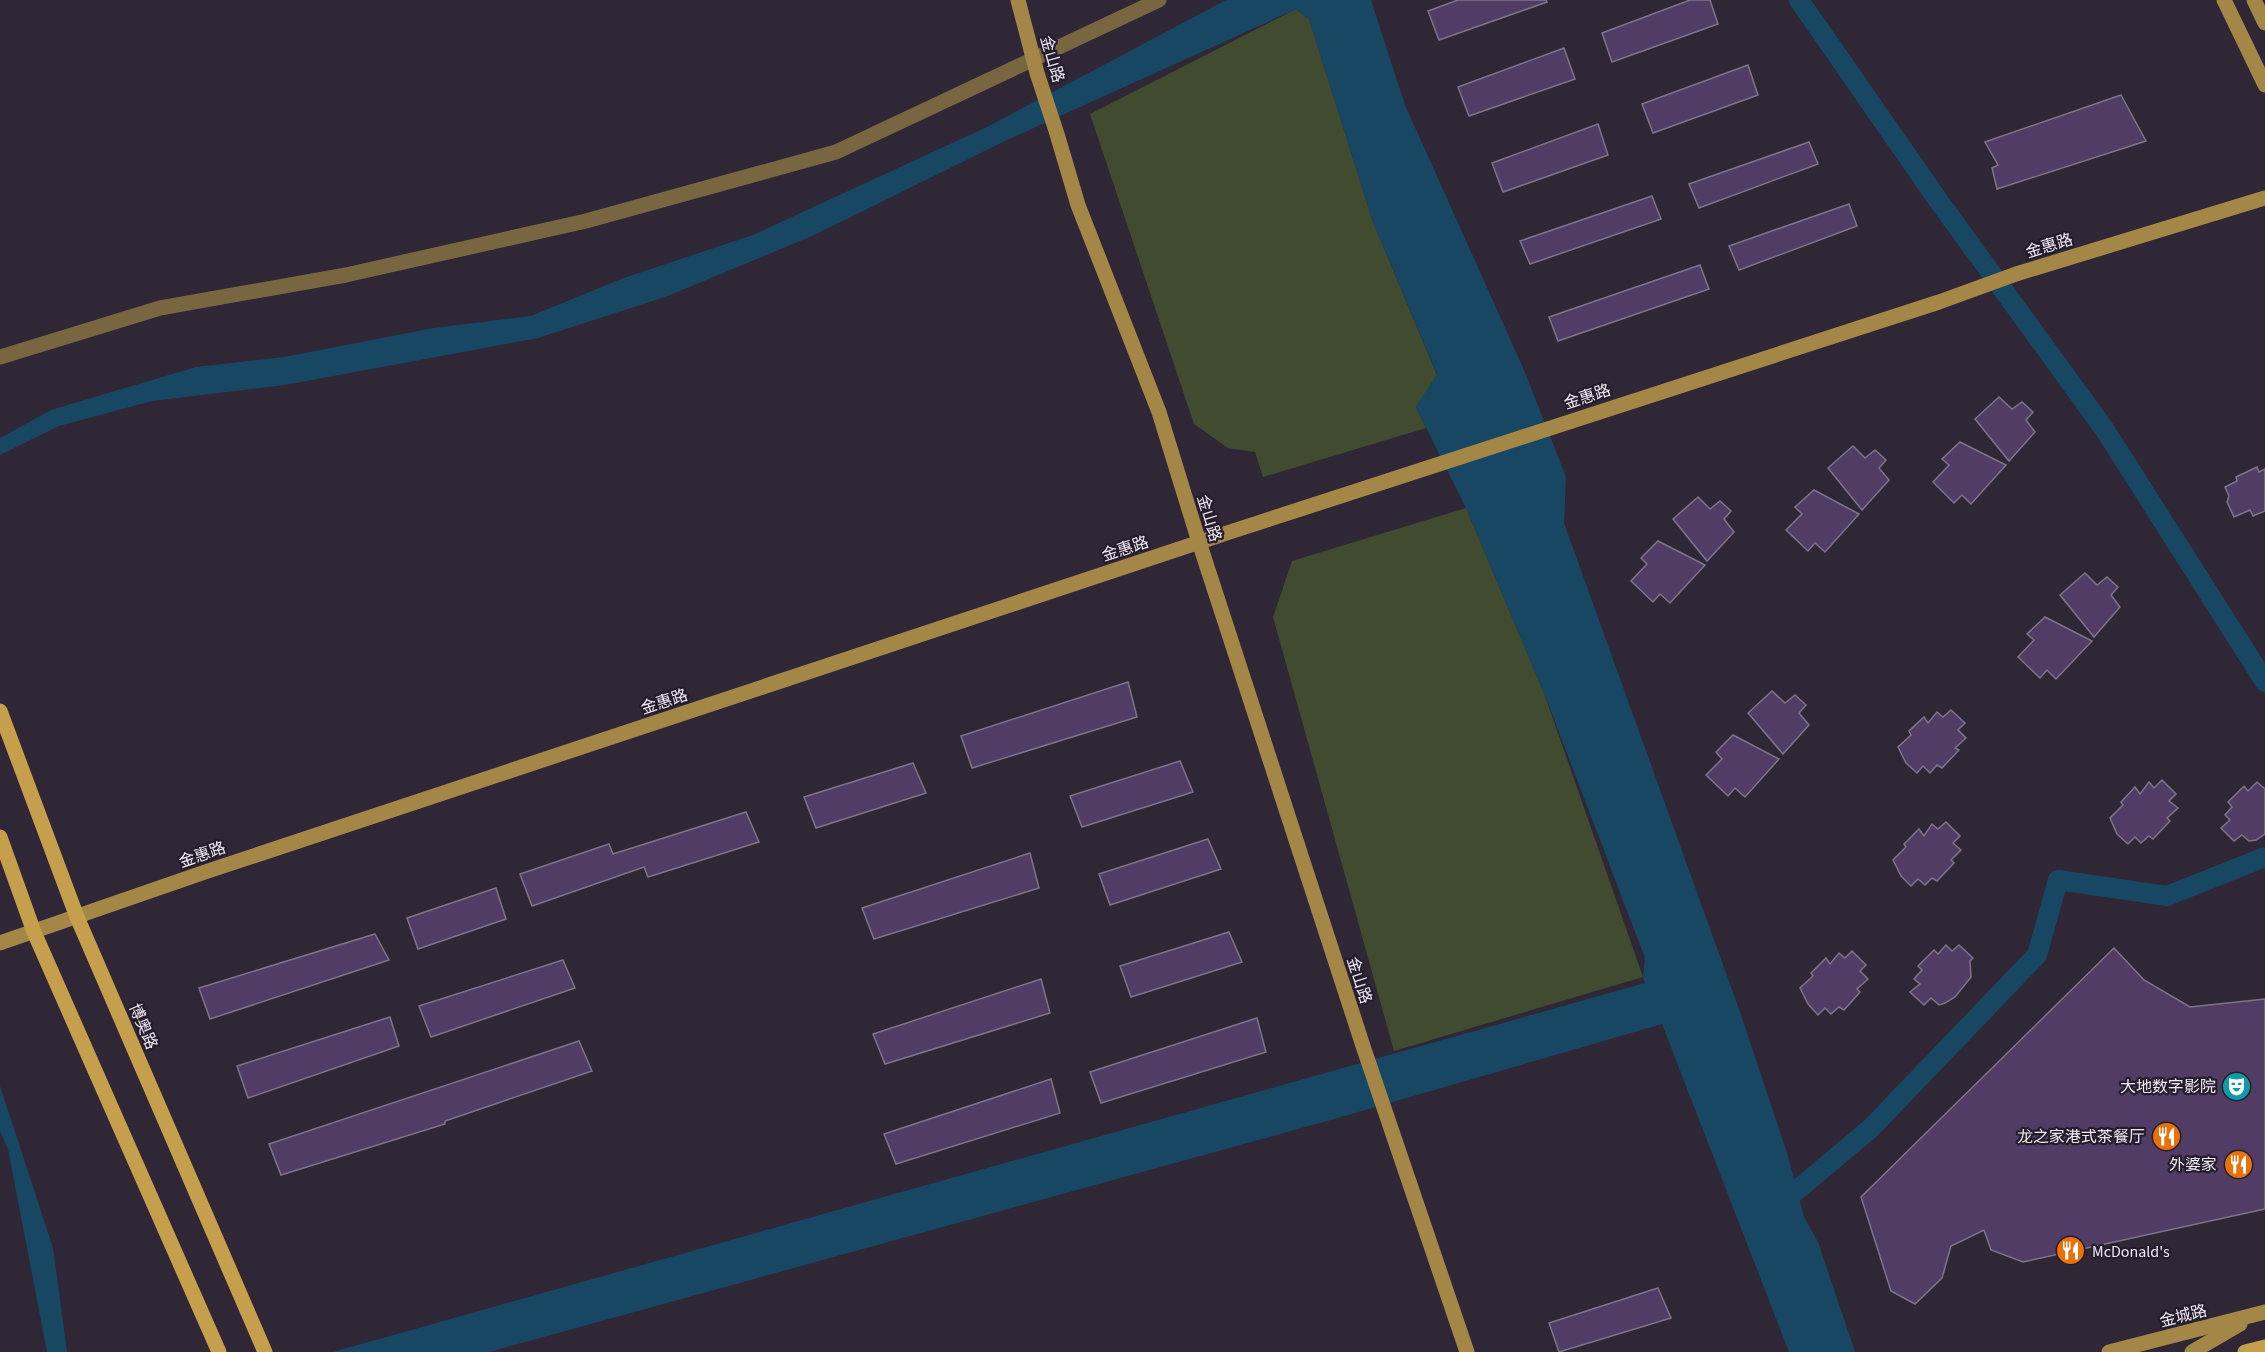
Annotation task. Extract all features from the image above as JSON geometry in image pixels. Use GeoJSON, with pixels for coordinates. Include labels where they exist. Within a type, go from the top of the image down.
{"type":"FeatureCollection","features":[{"type":"Feature","properties":{"kind":"main road","name":"金山路"},"geometry":{"type":"LineString","coordinates":[[1018,0],[1035,66],[1078,204],[1159,412],[1364,1049],[1467,1352]]}},
{"type":"Feature","properties":{"kind":"main road"},"geometry":{"type":"LineString","coordinates":[[2224,0],[2265,85]]}},
{"type":"Feature","properties":{"kind":"main road"},"geometry":{"type":"LineString","coordinates":[[2254,0],[2265,23]]}},
{"type":"Feature","properties":{"kind":"main road","name":"金惠路"},"geometry":{"type":"LineString","coordinates":[[0,943],[208,871],[1199,542],[1940,302],[2016,274],[2265,198]]}},
{"type":"Feature","properties":{"kind":"main road","name":"博奥路"},"geometry":{"type":"LineString","coordinates":[[0,711],[77,917],[266,1352]]}},
{"type":"Feature","properties":{"kind":"main road"},"geometry":{"type":"LineString","coordinates":[[0,837],[34,932],[219,1352]]}},
{"type":"Feature","properties":{"kind":"main road"},"geometry":{"type":"LineString","coordinates":[[2192,1352],[2262,1313]]}},
{"type":"Feature","properties":{"kind":"main road","name":"金城路"},"geometry":{"type":"LineString","coordinates":[[2109,1352],[2262,1313]]}},
{"type":"Feature","properties":{"kind":"main road"},"geometry":{"type":"LineString","coordinates":[[2245,1352],[2265,1347]]}},
{"type":"Feature","properties":{"kind":"street"},"geometry":{"type":"LineString","coordinates":[[0,357],[160,308],[346,275],[586,221],[836,152],[1035,66],[1159,0]]}},
{"type":"Feature","properties":{"kind":"green space"},"geometry":{"type":"Polygon","coordinates":[[[1296,9],[1309,19],[1373,222],[1437,375],[1416,407],[1426,428],[1263,477],[1255,452],[1228,448],[1194,424],[1090,114],[1296,9]]]}},
{"type":"Feature","properties":{"kind":"green space"},"geometry":{"type":"Polygon","coordinates":[[[1466,508],[1544,693],[1643,977],[1394,1051],[1273,617],[1292,561],[1466,508]]]}},
{"type":"Feature","properties":{"kind":"water"},"geometry":{"type":"Polygon","coordinates":[[[1226,0],[1371,0],[1405,105],[1524,370],[1566,477],[1564,523],[1740,1012],[1788,1156],[1804,1217],[1818,1242],[1855,1352],[1789,1352],[1662,1024],[1327,1121],[489,1352],[333,1352],[1645,983],[1643,977],[1645,958],[1544,693],[1466,508],[1416,407],[1437,374],[1373,222],[1309,19],[1296,9],[1005,141],[812,236],[665,297],[538,338],[285,385],[152,401],[59,426],[0,455],[0,438],[51,410],[196,367],[284,357],[434,328],[531,316],[621,279],[753,235],[987,127],[1226,0]]]}},
{"type":"Feature","properties":{"kind":"water"},"geometry":{"type":"Polygon","coordinates":[[[0,1086],[53,1248],[67,1352],[47,1352],[8,1149],[0,1131],[0,1086]]]}},
{"type":"Feature","properties":{"kind":"building"},"geometry":{"type":"Polygon","coordinates":[[[1458,0],[1546,0],[1547,2],[1439,40],[1428,11],[1458,0]]]}},
{"type":"Feature","properties":{"kind":"building"},"geometry":{"type":"Polygon","coordinates":[[[1690,0],[1710,0],[1718,24],[1612,62],[1602,33],[1690,0]]]}},
{"type":"Feature","properties":{"kind":"building"},"geometry":{"type":"Polygon","coordinates":[[[1564,48],[1575,79],[1469,116],[1458,87],[1564,48]]]}},
{"type":"Feature","properties":{"kind":"building"},"geometry":{"type":"Polygon","coordinates":[[[1748,65],[1758,95],[1653,133],[1642,104],[1748,65]]]}},
{"type":"Feature","properties":{"kind":"building"},"geometry":{"type":"Polygon","coordinates":[[[2121,95],[2146,141],[1997,189],[1992,168],[1998,165],[1985,142],[2121,95]]]}},
{"type":"Feature","properties":{"kind":"building"},"geometry":{"type":"Polygon","coordinates":[[[1598,124],[1608,155],[1503,192],[1492,163],[1598,124]]]}},
{"type":"Feature","properties":{"kind":"building"},"geometry":{"type":"Polygon","coordinates":[[[1809,142],[1818,164],[1699,208],[1689,184],[1809,142]]]}},
{"type":"Feature","properties":{"kind":"building"},"geometry":{"type":"Polygon","coordinates":[[[1652,196],[1661,219],[1530,264],[1520,241],[1652,196]]]}},
{"type":"Feature","properties":{"kind":"building"},"geometry":{"type":"Polygon","coordinates":[[[1849,204],[1857,226],[1739,270],[1729,246],[1849,204]]]}},
{"type":"Feature","properties":{"kind":"building"},"geometry":{"type":"Polygon","coordinates":[[[1700,265],[1709,289],[1558,341],[1549,317],[1700,265]]]}},
{"type":"Feature","properties":{"kind":"building"},"geometry":{"type":"Polygon","coordinates":[[[1999,397],[2012,409],[2022,402],[2033,412],[2026,420],[2035,432],[2009,461],[1975,419],[1999,397]]]}},
{"type":"Feature","properties":{"kind":"building"},"geometry":{"type":"Polygon","coordinates":[[[1960,442],[2006,465],[1971,504],[1962,495],[1954,503],[1933,482],[1949,465],[1942,459],[1960,442]]]}},
{"type":"Feature","properties":{"kind":"building"},"geometry":{"type":"Polygon","coordinates":[[[1853,446],[1865,458],[1875,450],[1886,460],[1879,468],[1889,480],[1862,510],[1828,468],[1853,446]]]}},
{"type":"Feature","properties":{"kind":"building"},"geometry":{"type":"Polygon","coordinates":[[[2257,467],[2259,472],[2265,469],[2265,511],[2253,516],[2250,510],[2234,517],[2227,502],[2229,496],[2225,487],[2237,481],[2236,477],[2257,467]]]}},
{"type":"Feature","properties":{"kind":"building"},"geometry":{"type":"Polygon","coordinates":[[[1814,490],[1859,514],[1825,552],[1815,543],[1808,551],[1786,530],[1802,514],[1795,507],[1814,490]]]}},
{"type":"Feature","properties":{"kind":"building"},"geometry":{"type":"Polygon","coordinates":[[[1698,497],[1710,509],[1720,501],[1731,511],[1724,519],[1734,532],[1707,561],[1673,519],[1698,497]]]}},
{"type":"Feature","properties":{"kind":"building"},"geometry":{"type":"Polygon","coordinates":[[[1658,541],[1705,565],[1670,603],[1660,594],[1653,602],[1631,581],[1647,564],[1641,558],[1658,541]]]}},
{"type":"Feature","properties":{"kind":"building"},"geometry":{"type":"Polygon","coordinates":[[[2085,573],[2097,585],[2107,577],[2118,587],[2111,595],[2120,607],[2094,637],[2060,595],[2085,573]]]}},
{"type":"Feature","properties":{"kind":"building"},"geometry":{"type":"Polygon","coordinates":[[[2045,617],[2092,641],[2056,679],[2047,670],[2040,678],[2018,657],[2034,640],[2027,634],[2045,617]]]}},
{"type":"Feature","properties":{"kind":"building"},"geometry":{"type":"Polygon","coordinates":[[[1128,682],[1137,717],[972,768],[961,736],[1128,682]]]}},
{"type":"Feature","properties":{"kind":"building"},"geometry":{"type":"Polygon","coordinates":[[[1772,691],[1785,703],[1795,695],[1806,705],[1799,713],[1809,725],[1783,754],[1748,713],[1772,691]]]}},
{"type":"Feature","properties":{"kind":"building"},"geometry":{"type":"Polygon","coordinates":[[[1951,710],[1965,723],[1958,730],[1966,738],[1955,748],[1959,750],[1942,768],[1937,765],[1930,773],[1923,766],[1917,773],[1906,763],[1898,747],[1911,735],[1909,731],[1924,717],[1928,723],[1937,712],[1943,717],[1951,710]]]}},
{"type":"Feature","properties":{"kind":"building"},"geometry":{"type":"Polygon","coordinates":[[[1733,735],[1779,759],[1745,797],[1735,788],[1728,796],[1706,775],[1722,759],[1716,752],[1733,735]]]}},
{"type":"Feature","properties":{"kind":"building"},"geometry":{"type":"Polygon","coordinates":[[[1180,761],[1193,792],[1082,827],[1070,796],[1180,761]]]}},
{"type":"Feature","properties":{"kind":"building"},"geometry":{"type":"Polygon","coordinates":[[[913,763],[926,793],[816,828],[804,797],[913,763]]]}},
{"type":"Feature","properties":{"kind":"building"},"geometry":{"type":"Polygon","coordinates":[[[2162,780],[2176,794],[2169,801],[2178,808],[2167,818],[2170,821],[2153,839],[2149,836],[2141,843],[2135,837],[2128,844],[2117,834],[2110,818],[2123,805],[2121,802],[2135,787],[2140,794],[2149,782],[2154,788],[2162,780]]]}},
{"type":"Feature","properties":{"kind":"building"},"geometry":{"type":"Polygon","coordinates":[[[2257,782],[2265,789],[2265,834],[2256,840],[2249,841],[2242,835],[2234,841],[2221,828],[2230,820],[2225,815],[2232,807],[2228,802],[2244,786],[2248,791],[2257,782]]]}},
{"type":"Feature","properties":{"kind":"building"},"geometry":{"type":"Polygon","coordinates":[[[746,812],[759,842],[648,877],[644,867],[532,906],[520,874],[609,844],[613,854],[746,812]]]}},
{"type":"Feature","properties":{"kind":"building"},"geometry":{"type":"Polygon","coordinates":[[[1946,822],[1960,836],[1953,843],[1961,850],[1951,860],[1954,863],[1937,881],[1932,878],[1925,885],[1918,879],[1911,886],[1901,876],[1893,860],[1906,847],[1904,844],[1919,829],[1924,836],[1932,824],[1938,829],[1946,822]]]}},
{"type":"Feature","properties":{"kind":"building"},"geometry":{"type":"Polygon","coordinates":[[[1208,839],[1221,869],[1110,905],[1099,874],[1208,839]]]}},
{"type":"Feature","properties":{"kind":"building"},"geometry":{"type":"Polygon","coordinates":[[[1030,853],[1039,888],[874,939],[862,908],[1030,853]]]}},
{"type":"Feature","properties":{"kind":"building"},"geometry":{"type":"Polygon","coordinates":[[[496,888],[506,919],[418,949],[407,918],[496,888]]]}},
{"type":"Feature","properties":{"kind":"building"},"geometry":{"type":"Polygon","coordinates":[[[1229,932],[1242,962],[1131,997],[1120,966],[1229,932]]]}},
{"type":"Feature","properties":{"kind":"building"},"geometry":{"type":"Polygon","coordinates":[[[375,934],[389,960],[210,1019],[199,988],[375,934]]]}},
{"type":"Feature","properties":{"kind":"building"},"geometry":{"type":"Polygon","coordinates":[[[1946,945],[1952,951],[1959,945],[1973,958],[1970,961],[1971,977],[1955,997],[1945,1003],[1939,1005],[1931,998],[1924,1005],[1910,992],[1920,984],[1914,979],[1922,970],[1918,966],[1934,950],[1938,954],[1946,945]]]}},
{"type":"Feature","properties":{"kind":"building"},"geometry":{"type":"Polygon","coordinates":[[[2114,948],[2144,980],[2190,1007],[2265,999],[2265,1209],[2023,1262],[1991,1250],[1984,1230],[1951,1246],[1942,1278],[1915,1304],[1891,1291],[1861,1197],[2114,948]]]}},
{"type":"Feature","properties":{"kind":"building"},"geometry":{"type":"Polygon","coordinates":[[[1852,951],[1866,965],[1860,971],[1868,979],[1857,989],[1860,992],[1844,1010],[1839,1007],[1831,1014],[1825,1008],[1818,1015],[1808,1004],[1800,988],[1813,976],[1811,973],[1826,958],[1830,964],[1839,953],[1845,958],[1852,951]]]}},
{"type":"Feature","properties":{"kind":"building"},"geometry":{"type":"Polygon","coordinates":[[[563,960],[575,988],[431,1037],[419,1006],[563,960]]]}},
{"type":"Feature","properties":{"kind":"building"},"geometry":{"type":"Polygon","coordinates":[[[1041,979],[1050,1013],[885,1064],[873,1034],[1041,979]]]}},
{"type":"Feature","properties":{"kind":"building"},"geometry":{"type":"Polygon","coordinates":[[[390,1017],[399,1046],[248,1098],[237,1066],[390,1017]]]}},
{"type":"Feature","properties":{"kind":"building"},"geometry":{"type":"Polygon","coordinates":[[[1257,1018],[1266,1052],[1101,1103],[1090,1072],[1257,1018]]]}},
{"type":"Feature","properties":{"kind":"building"},"geometry":{"type":"Polygon","coordinates":[[[579,1041],[592,1071],[445,1121],[445,1124],[281,1175],[269,1144],[579,1041]]]}},
{"type":"Feature","properties":{"kind":"building"},"geometry":{"type":"Polygon","coordinates":[[[1051,1079],[1060,1113],[896,1164],[884,1134],[1051,1079]]]}},
{"type":"Feature","properties":{"kind":"building"},"geometry":{"type":"Polygon","coordinates":[[[1658,1288],[1671,1318],[1559,1352],[1549,1323],[1658,1288]]]}},
{"type":"Feature","properties":{"kind":"waterway"},"geometry":{"type":"LineString","coordinates":[[1799,0],[1938,200],[2105,430],[2265,682]]}},
{"type":"Feature","properties":{"kind":"waterway"},"geometry":{"type":"LineString","coordinates":[[1777,1207],[1871,1128],[2037,955],[2058,880],[2167,896],[2265,857]]}},
{"type":"Feature","properties":{"kind":"place","name":"大地数字影院"},"geometry":{"type":"Point","coordinates":[2237,1086]}},
{"type":"Feature","properties":{"kind":"place","name":"龙之家港式茶餐厅"},"geometry":{"type":"Point","coordinates":[2166,1136]}},
{"type":"Feature","properties":{"kind":"place","name":"外婆家"},"geometry":{"type":"Point","coordinates":[2238,1164]}},
{"type":"Feature","properties":{"kind":"place","name":"McDonald's"},"geometry":{"type":"Point","coordinates":[2071,1251]}}]}
